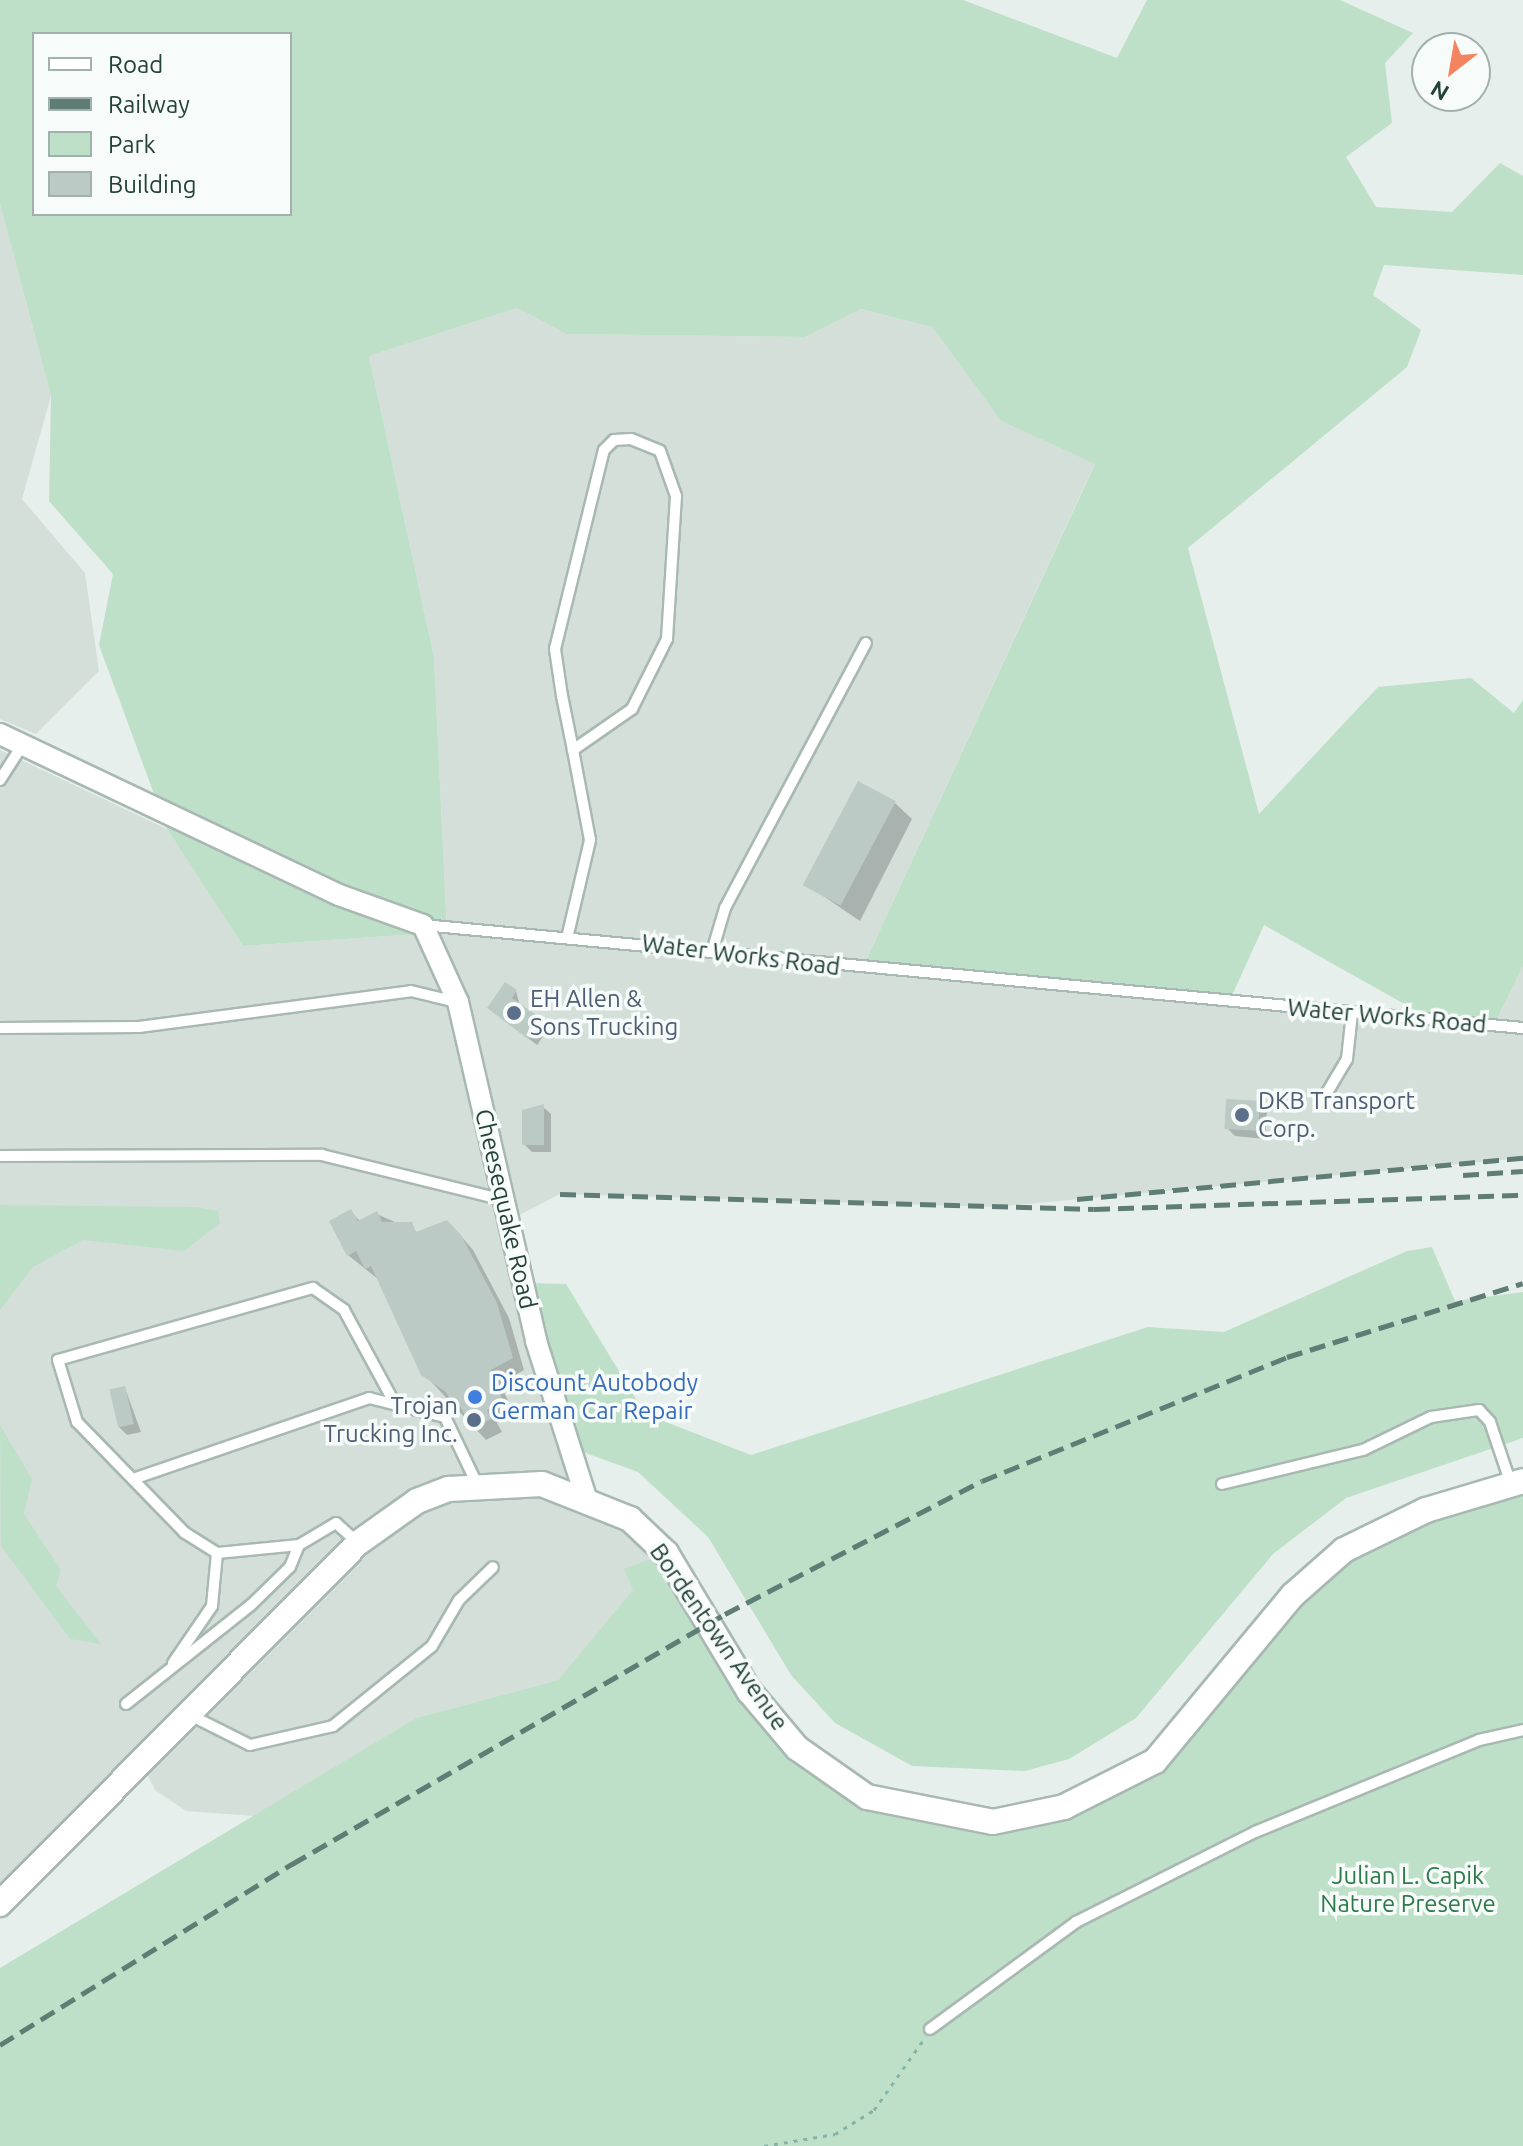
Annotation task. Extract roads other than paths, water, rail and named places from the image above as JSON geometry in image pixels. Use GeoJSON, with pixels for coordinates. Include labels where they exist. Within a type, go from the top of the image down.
{"type":"FeatureCollection","features":[{"type":"Feature","properties":{"kind":"main road","name":"Bordentown Avenue"},"geometry":{"type":"LineString","coordinates":[[0,1904],[358,1543],[417,1501],[476,1482],[542,1484],[585,1495],[630,1519],[666,1553],[749,1691],[797,1748],[867,1797],[993,1822],[1064,1807],[1155,1761],[1293,1595],[1344,1550],[1426,1510],[1517,1482]]}},
{"type":"Feature","properties":{"kind":"street","name":"Water Works Road"},"geometry":{"type":"LineString","coordinates":[[0,734],[339,895],[423,925]]}},
{"type":"Feature","properties":{"kind":"street","name":"Cheesequake Road"},"geometry":{"type":"LineString","coordinates":[[423,925],[458,1002],[536,1341],[585,1495]]}},
{"type":"Feature","properties":{"kind":"lane"},"geometry":{"type":"LineString","coordinates":[[568,934],[590,840],[573,750],[555,649],[604,450],[631,439],[660,451],[676,496],[667,639],[632,709],[573,750]]}},
{"type":"Feature","properties":{"kind":"lane"},"geometry":{"type":"LineString","coordinates":[[712,952],[725,908],[866,643]]}},
{"type":"Feature","properties":{"kind":"lane"},"geometry":{"type":"LineString","coordinates":[[0,780],[23,744]]}},
{"type":"Feature","properties":{"kind":"lane","name":"Water Works Road"},"geometry":{"type":"LineString","coordinates":[[423,925],[568,934],[712,952],[1523,1028]]}},
{"type":"Feature","properties":{"kind":"lane"},"geometry":{"type":"LineString","coordinates":[[0,1028],[139,1027],[411,991],[458,1002]]}},
{"type":"Feature","properties":{"kind":"lane"},"geometry":{"type":"LineString","coordinates":[[1322,1101],[1347,1059],[1352,1013]]}},
{"type":"Feature","properties":{"kind":"lane"},"geometry":{"type":"LineString","coordinates":[[0,1156],[322,1155],[504,1200]]}},
{"type":"Feature","properties":{"kind":"lane"},"geometry":{"type":"LineString","coordinates":[[358,1543],[336,1523],[299,1545],[217,1553],[185,1533],[77,1422],[58,1360],[313,1288],[344,1310],[394,1402]]}},
{"type":"Feature","properties":{"kind":"lane"},"geometry":{"type":"LineString","coordinates":[[133,1479],[359,1400],[394,1402],[445,1417],[476,1482]]}},
{"type":"Feature","properties":{"kind":"lane"},"geometry":{"type":"LineString","coordinates":[[1222,1484],[1344,1456],[1431,1417],[1479,1410],[1490,1422],[1517,1482]]}},
{"type":"Feature","properties":{"kind":"lane"},"geometry":{"type":"LineString","coordinates":[[173,1663],[190,1658],[251,1605],[290,1567],[299,1545]]}},
{"type":"Feature","properties":{"kind":"lane"},"geometry":{"type":"LineString","coordinates":[[126,1704],[173,1663],[212,1606],[217,1553]]}},
{"type":"Feature","properties":{"kind":"lane"},"geometry":{"type":"LineString","coordinates":[[190,1715],[250,1745],[333,1726],[432,1646],[459,1600],[493,1567]]}},
{"type":"Feature","properties":{"kind":"lane"},"geometry":{"type":"LineString","coordinates":[[930,2029],[1076,1922],[1255,1832],[1479,1740],[1523,1730]]}},
{"type":"Feature","properties":{"kind":"railway"},"geometry":{"type":"LineString","coordinates":[[1077,1199],[1523,1158]]}},
{"type":"Feature","properties":{"kind":"railway"},"geometry":{"type":"LineString","coordinates":[[1463,1175],[1523,1171]]}},
{"type":"Feature","properties":{"kind":"railway"},"geometry":{"type":"LineString","coordinates":[[560,1194],[1094,1209],[1523,1195]]}},
{"type":"Feature","properties":{"kind":"railway"},"geometry":{"type":"LineString","coordinates":[[0,2045],[292,1864],[725,1614],[982,1481],[1287,1357],[1523,1283]]}},
{"type":"Feature","properties":{"kind":"place","name":"EH Allen & Sons Trucking"},"geometry":{"type":"Point","coordinates":[514,1013]}},
{"type":"Feature","properties":{"kind":"place","name":"DKB Transport Corp."},"geometry":{"type":"Point","coordinates":[1242,1115]}},
{"type":"Feature","properties":{"kind":"place","name":"Discount Autobody German Car Repair"},"geometry":{"type":"Point","coordinates":[475,1397]}},
{"type":"Feature","properties":{"kind":"place","name":"Trojan Trucking Inc."},"geometry":{"type":"Point","coordinates":[474,1420]}},
{"type":"Feature","properties":{"kind":"park label","name":"Julian L. Capik Nature Preserve"},"geometry":{"type":"Point","coordinates":[1408,1890]}}]}
